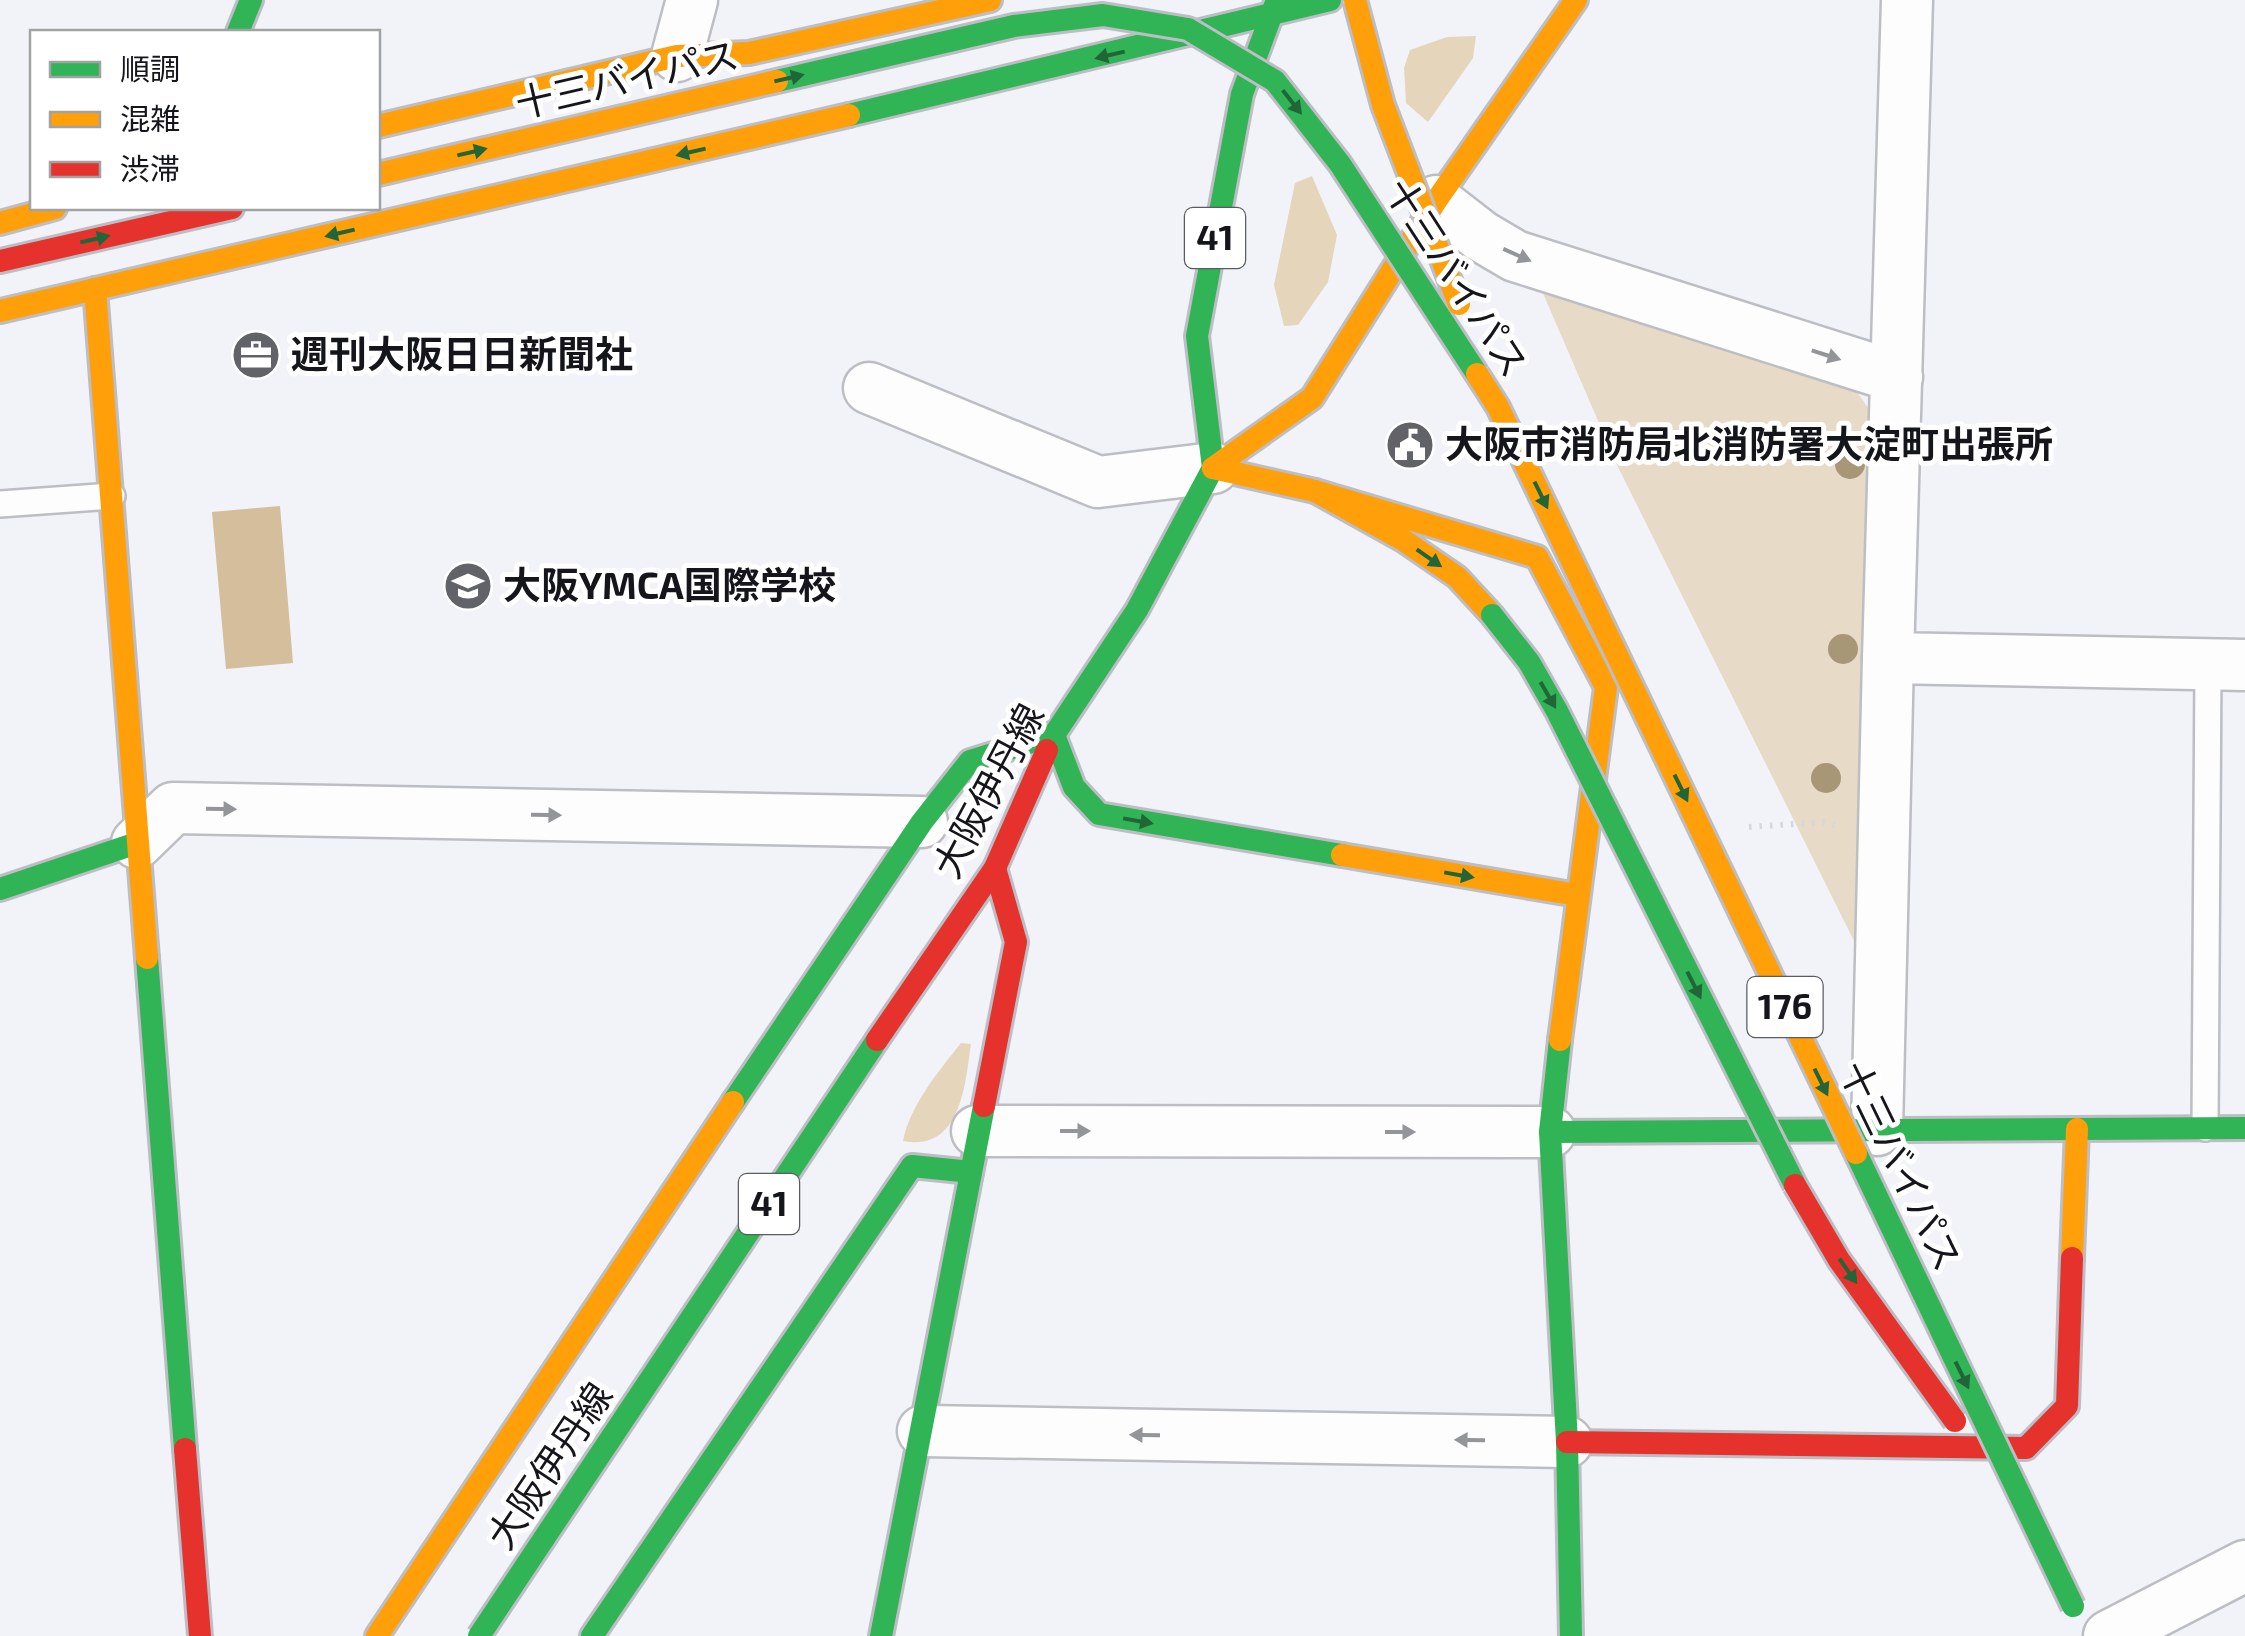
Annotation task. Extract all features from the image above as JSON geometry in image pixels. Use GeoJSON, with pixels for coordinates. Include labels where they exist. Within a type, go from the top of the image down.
{"type":"FeatureCollection","features":[{"type":"Feature","properties":{"kind":"main road"},"geometry":{"type":"LineString","coordinates":[[239,30],[251,0]]}},
{"type":"Feature","properties":{"kind":"main road"},"geometry":{"type":"LineString","coordinates":[[380,126],[677,56],[749,53],[990,0]]}},
{"type":"Feature","properties":{"kind":"main road"},"geometry":{"type":"LineString","coordinates":[[0,311],[1138,48],[1274,7],[1330,0]]}},
{"type":"Feature","properties":{"kind":"main road"},"geometry":{"type":"LineString","coordinates":[[1355,0],[1383,104],[1498,407]]}},
{"type":"Feature","properties":{"kind":"main road"},"geometry":{"type":"LineString","coordinates":[[1213,468],[1312,398],[1436,201],[1576,0]]}},
{"type":"Feature","properties":{"kind":"main road","name":"41"},"geometry":{"type":"LineString","coordinates":[[1213,468],[1197,336],[1242,94],[1274,7]]}},
{"type":"Feature","properties":{"kind":"main road","name":"十三バイパス"},"geometry":{"type":"LineString","coordinates":[[380,174],[1014,26],[1104,15],[1188,29],[1275,81],[1340,164],[1498,407],[2041,1540],[2094,1628]]}},
{"type":"Feature","properties":{"kind":"main road"},"geometry":{"type":"LineString","coordinates":[[0,223],[48,210]]}},
{"type":"Feature","properties":{"kind":"main road"},"geometry":{"type":"LineString","coordinates":[[0,261],[223,210]]}},
{"type":"Feature","properties":{"kind":"main road"},"geometry":{"type":"LineString","coordinates":[[94,289],[200,1636]]}},
{"type":"Feature","properties":{"kind":"main road"},"geometry":{"type":"LineString","coordinates":[[1213,468],[1315,491],[1537,557],[1606,686],[1550,1132],[1567,1442],[1571,1636]]}},
{"type":"Feature","properties":{"kind":"main road","name":"大阪伊丹線"},"geometry":{"type":"LineString","coordinates":[[479,1636],[995,868],[1054,735],[1137,610],[1213,468]]}},
{"type":"Feature","properties":{"kind":"main road"},"geometry":{"type":"LineString","coordinates":[[1315,491],[1403,540],[1456,577],[1529,662],[1789,1175],[1840,1260],[2041,1540]]}},
{"type":"Feature","properties":{"kind":"main road"},"geometry":{"type":"LineString","coordinates":[[377,1636],[922,822],[970,761],[1054,735],[1074,787],[1099,814],[1577,895]]}},
{"type":"Feature","properties":{"kind":"main road"},"geometry":{"type":"LineString","coordinates":[[0,889],[137,843]]}},
{"type":"Feature","properties":{"kind":"main road"},"geometry":{"type":"LineString","coordinates":[[881,1636],[1016,942],[995,868]]}},
{"type":"Feature","properties":{"kind":"main road"},"geometry":{"type":"LineString","coordinates":[[1550,1132],[2245,1128]]}},
{"type":"Feature","properties":{"kind":"main road"},"geometry":{"type":"LineString","coordinates":[[1567,1442],[2026,1448],[2067,1406],[2077,1129]]}},
{"type":"Feature","properties":{"kind":"main road"},"geometry":{"type":"LineString","coordinates":[[592,1636],[912,1166],[974,1152]]}},
{"type":"Feature","properties":{"kind":"street"},"geometry":{"type":"LineString","coordinates":[[677,56],[692,0]]}},
{"type":"Feature","properties":{"kind":"street"},"geometry":{"type":"LineString","coordinates":[[1877,1130],[1908,0]]}},
{"type":"Feature","properties":{"kind":"street"},"geometry":{"type":"LineString","coordinates":[[1436,201],[1481,236],[1515,256],[1897,377]]}},
{"type":"Feature","properties":{"kind":"street"},"geometry":{"type":"LineString","coordinates":[[869,388],[1098,482],[1213,468]]}},
{"type":"Feature","properties":{"kind":"street"},"geometry":{"type":"LineString","coordinates":[[1888,658],[2226,666]]}},
{"type":"Feature","properties":{"kind":"street"},"geometry":{"type":"LineString","coordinates":[[137,843],[173,808],[922,822]]}},
{"type":"Feature","properties":{"kind":"street"},"geometry":{"type":"LineString","coordinates":[[974,1152],[1550,1132]]}},
{"type":"Feature","properties":{"kind":"street"},"geometry":{"type":"LineString","coordinates":[[923,1431],[1567,1442]]}},
{"type":"Feature","properties":{"kind":"street"},"geometry":{"type":"LineString","coordinates":[[2094,1628],[2245,1566]]}},
{"type":"Feature","properties":{"kind":"lane"},"geometry":{"type":"LineString","coordinates":[[0,504],[112,496]]}},
{"type":"Feature","properties":{"kind":"lane"},"geometry":{"type":"LineString","coordinates":[[2206,1128],[2226,666]]}},
{"type":"Feature","properties":{"kind":"shaded area"},"geometry":{"type":"Polygon","coordinates":[[[1476,36],[1473,58],[1428,122],[1406,103],[1404,68],[1410,50],[1447,37],[1476,36]]]}},
{"type":"Feature","properties":{"kind":"shaded area"},"geometry":{"type":"Polygon","coordinates":[[[1312,176],[1337,235],[1328,282],[1298,325],[1284,326],[1274,285],[1295,183],[1312,176]]]}},
{"type":"Feature","properties":{"kind":"shaded area"},"geometry":{"type":"Polygon","coordinates":[[[1539,284],[1855,389],[1873,415],[1859,951],[1618,467],[1539,284]]]}},
{"type":"Feature","properties":{"kind":"shaded area"},"geometry":{"type":"Polygon","coordinates":[[[280,506],[293,663],[226,669],[212,512],[280,506]]]}},
{"type":"Feature","properties":{"kind":"shaded area"},"geometry":{"type":"Polygon","coordinates":[[[961,1043],[971,1044],[969,1060],[962,1096],[948,1126],[922,1142],[903,1141],[919,1102],[961,1043]]]}},
{"type":"Feature","properties":{"kind":"traffic: fast"},"geometry":{"type":"LineString","coordinates":[[239,30],[251,0]]}},
{"type":"Feature","properties":{"kind":"traffic: fast"},"geometry":{"type":"LineString","coordinates":[[1047,750],[1137,610],[1213,468],[1197,336],[1242,94],[1277,0]]}},
{"type":"Feature","properties":{"kind":"traffic: fast"},"geometry":{"type":"LineString","coordinates":[[849,115],[1330,0]]}},
{"type":"Feature","properties":{"kind":"traffic: fast"},"geometry":{"type":"LineString","coordinates":[[777,81],[1014,26],[1103,15],[1188,29],[1275,81],[1340,164],[1477,374]]}},
{"type":"Feature","properties":{"kind":"traffic: fast"},"geometry":{"type":"LineString","coordinates":[[1492,615],[1529,662],[1557,711],[1795,1185]]}},
{"type":"Feature","properties":{"kind":"traffic: fast"},"geometry":{"type":"LineString","coordinates":[[733,1102],[922,822],[970,761],[1054,735],[1074,787],[1099,814],[1342,855]]}},
{"type":"Feature","properties":{"kind":"traffic: fast"},"geometry":{"type":"LineString","coordinates":[[0,889],[137,843]]}},
{"type":"Feature","properties":{"kind":"traffic: fast"},"geometry":{"type":"LineString","coordinates":[[147,958],[185,1449]]}},
{"type":"Feature","properties":{"kind":"traffic: fast"},"geometry":{"type":"LineString","coordinates":[[543,1540],[877,1040]]}},
{"type":"Feature","properties":{"kind":"traffic: fast"},"geometry":{"type":"LineString","coordinates":[[1560,1040],[1550,1132],[1567,1442],[1571,1636]]}},
{"type":"Feature","properties":{"kind":"traffic: fast"},"geometry":{"type":"LineString","coordinates":[[881,1636],[984,1106]]}},
{"type":"Feature","properties":{"kind":"traffic: fast"},"geometry":{"type":"LineString","coordinates":[[1550,1132],[2245,1128]]}},
{"type":"Feature","properties":{"kind":"traffic: fast"},"geometry":{"type":"LineString","coordinates":[[1856,1153],[2073,1606]]}},
{"type":"Feature","properties":{"kind":"traffic: fast"},"geometry":{"type":"LineString","coordinates":[[592,1636],[912,1166],[971,1172]]}},
{"type":"Feature","properties":{"kind":"traffic: fast"},"geometry":{"type":"LineString","coordinates":[[479,1636],[543,1540]]}},
{"type":"Feature","properties":{"kind":"traffic: slow"},"geometry":{"type":"LineString","coordinates":[[380,126],[677,56],[749,53],[990,0]]}},
{"type":"Feature","properties":{"kind":"traffic: slow"},"geometry":{"type":"LineString","coordinates":[[1355,0],[1383,105],[1459,304]]}},
{"type":"Feature","properties":{"kind":"traffic: slow"},"geometry":{"type":"LineString","coordinates":[[1213,468],[1312,398],[1436,201],[1576,0]]}},
{"type":"Feature","properties":{"kind":"traffic: slow"},"geometry":{"type":"LineString","coordinates":[[380,174],[777,81]]}},
{"type":"Feature","properties":{"kind":"traffic: slow"},"geometry":{"type":"LineString","coordinates":[[0,311],[849,115]]}},
{"type":"Feature","properties":{"kind":"traffic: slow"},"geometry":{"type":"LineString","coordinates":[[0,223],[48,210]]}},
{"type":"Feature","properties":{"kind":"traffic: slow"},"geometry":{"type":"LineString","coordinates":[[95,289],[147,958]]}},
{"type":"Feature","properties":{"kind":"traffic: slow"},"geometry":{"type":"LineString","coordinates":[[1477,374],[1498,407],[1856,1153]]}},
{"type":"Feature","properties":{"kind":"traffic: slow"},"geometry":{"type":"LineString","coordinates":[[1213,468],[1315,491],[1537,557],[1606,687],[1560,1040]]}},
{"type":"Feature","properties":{"kind":"traffic: slow"},"geometry":{"type":"LineString","coordinates":[[1315,491],[1403,540],[1457,577],[1492,615]]}},
{"type":"Feature","properties":{"kind":"traffic: slow"},"geometry":{"type":"LineString","coordinates":[[1342,855],[1577,895]]}},
{"type":"Feature","properties":{"kind":"traffic: slow"},"geometry":{"type":"LineString","coordinates":[[377,1636],[733,1102]]}},
{"type":"Feature","properties":{"kind":"traffic: slow"},"geometry":{"type":"LineString","coordinates":[[2072,1258],[2077,1129]]}},
{"type":"Feature","properties":{"kind":"traffic: jam"},"geometry":{"type":"LineString","coordinates":[[0,261],[223,210]]}},
{"type":"Feature","properties":{"kind":"traffic: jam"},"geometry":{"type":"LineString","coordinates":[[877,1040],[995,868],[1047,750]]}},
{"type":"Feature","properties":{"kind":"traffic: jam"},"geometry":{"type":"LineString","coordinates":[[984,1106],[1016,942],[995,868]]}},
{"type":"Feature","properties":{"kind":"traffic: jam"},"geometry":{"type":"LineString","coordinates":[[1795,1185],[1839,1260],[1955,1421]]}},
{"type":"Feature","properties":{"kind":"traffic: jam"},"geometry":{"type":"LineString","coordinates":[[1567,1442],[2026,1448],[2067,1406],[2072,1258]]}},
{"type":"Feature","properties":{"kind":"traffic: jam"},"geometry":{"type":"LineString","coordinates":[[185,1449],[200,1636]]}},
{"type":"Feature","properties":{"kind":"place","name":"週刊大阪日日新聞社"},"geometry":{"type":"Point","coordinates":[256,355]}},
{"type":"Feature","properties":{"kind":"place","name":"大阪市消防局北消防署大淀町出張所"},"geometry":{"type":"Point","coordinates":[1410,445]}},
{"type":"Feature","properties":{"kind":"place","name":"大阪YMCA国際学校"},"geometry":{"type":"Point","coordinates":[468,586]}}]}
